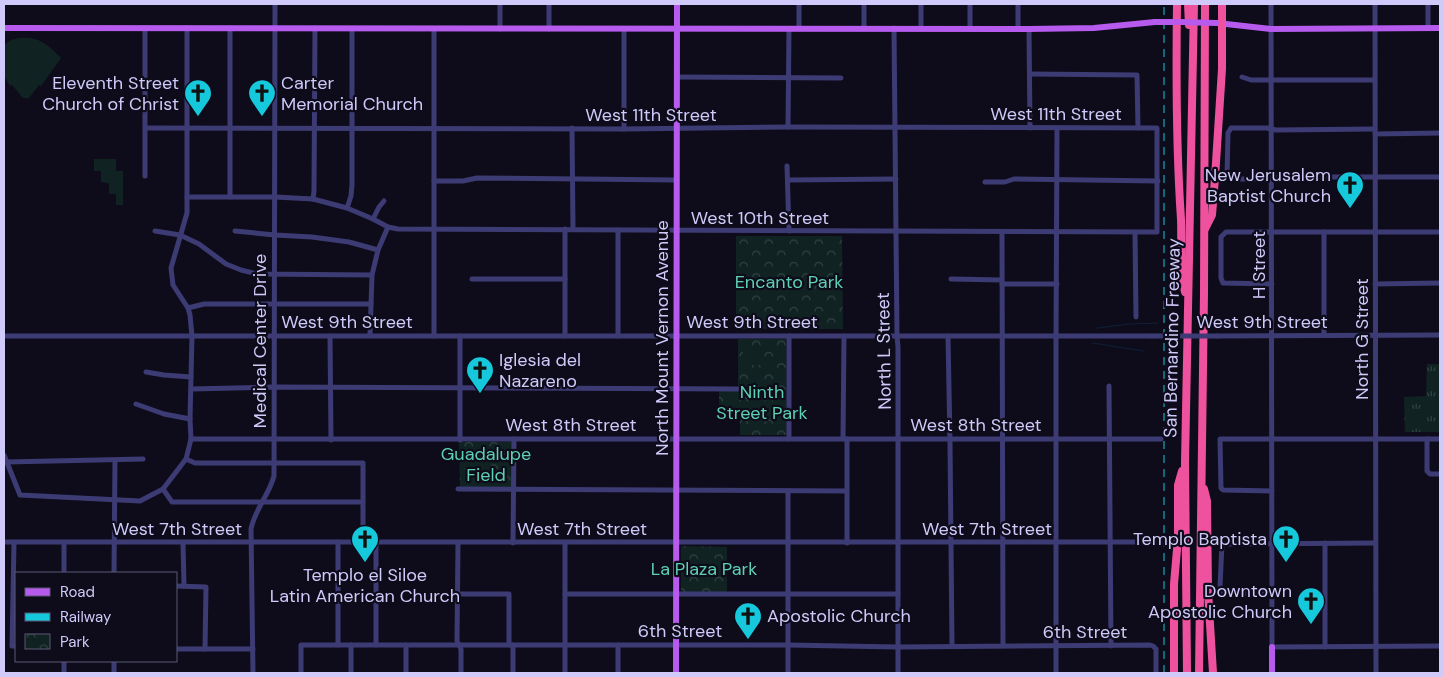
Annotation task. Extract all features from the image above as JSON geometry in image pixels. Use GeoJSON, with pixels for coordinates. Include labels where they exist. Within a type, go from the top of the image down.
{"type":"FeatureCollection","features":[{"type":"Feature","properties":{"kind":"highway"},"geometry":{"type":"LineString","coordinates":[[1177,4],[1177,139],[1182,277],[1188,304]]}},
{"type":"Feature","properties":{"kind":"highway"},"geometry":{"type":"LineString","coordinates":[[1188,4],[1192,87]]}},
{"type":"Feature","properties":{"kind":"highway","name":"San Bernardino Freeway"},"geometry":{"type":"LineString","coordinates":[[1187,673],[1185,462],[1194,4]]}},
{"type":"Feature","properties":{"kind":"highway","name":"San Bernardino Freeway"},"geometry":{"type":"LineString","coordinates":[[1200,673],[1205,4]]}},
{"type":"Feature","properties":{"kind":"highway"},"geometry":{"type":"LineString","coordinates":[[1204,231],[1212,215],[1222,78],[1219,23],[1222,4]]}},
{"type":"Feature","properties":{"kind":"highway"},"geometry":{"type":"LineString","coordinates":[[1174,673],[1174,584],[1178,538],[1178,485],[1185,462]]}},
{"type":"Feature","properties":{"kind":"highway"},"geometry":{"type":"LineString","coordinates":[[1202,477],[1207,500],[1208,591],[1213,673]]}},
{"type":"Feature","properties":{"kind":"main road","name":"North Mount Vernon Avenue"},"geometry":{"type":"LineString","coordinates":[[676,673],[677,4]]}},
{"type":"Feature","properties":{"kind":"main road"},"geometry":{"type":"LineString","coordinates":[[4,28],[1029,29],[1094,28],[1155,22],[1176,22],[1219,23],[1271,28],[1440,28]]}},
{"type":"Feature","properties":{"kind":"main road"},"geometry":{"type":"LineString","coordinates":[[1272,647],[1272,673]]}},
{"type":"Feature","properties":{"kind":"street","name":"Medical Center Drive"},"geometry":{"type":"LineString","coordinates":[[253,673],[252,529],[253,520],[272,484],[274,476],[275,4]]}},
{"type":"Feature","properties":{"kind":"street"},"geometry":{"type":"LineString","coordinates":[[500,4],[500,29]]}},
{"type":"Feature","properties":{"kind":"street"},"geometry":{"type":"LineString","coordinates":[[549,4],[549,29]]}},
{"type":"Feature","properties":{"kind":"street"},"geometry":{"type":"LineString","coordinates":[[799,4],[799,29]]}},
{"type":"Feature","properties":{"kind":"street"},"geometry":{"type":"LineString","coordinates":[[864,4],[864,28]]}},
{"type":"Feature","properties":{"kind":"street"},"geometry":{"type":"LineString","coordinates":[[921,4],[921,28]]}},
{"type":"Feature","properties":{"kind":"street"},"geometry":{"type":"LineString","coordinates":[[970,4],[970,28]]}},
{"type":"Feature","properties":{"kind":"street"},"geometry":{"type":"LineString","coordinates":[[1018,4],[1018,29]]}},
{"type":"Feature","properties":{"kind":"street","name":"H Street"},"geometry":{"type":"LineString","coordinates":[[1271,4],[1272,647]]}},
{"type":"Feature","properties":{"kind":"street","name":"North G Street"},"geometry":{"type":"LineString","coordinates":[[1375,4],[1376,673]]}},
{"type":"Feature","properties":{"kind":"street"},"geometry":{"type":"LineString","coordinates":[[1428,4],[1428,28]]}},
{"type":"Feature","properties":{"kind":"street"},"geometry":{"type":"LineString","coordinates":[[145,28],[145,176]]}},
{"type":"Feature","properties":{"kind":"street"},"geometry":{"type":"LineString","coordinates":[[4,455],[20,495],[140,501],[163,489],[186,459],[191,440],[192,336],[188,308],[173,285],[171,268],[187,213],[187,28]]}},
{"type":"Feature","properties":{"kind":"street"},"geometry":{"type":"LineString","coordinates":[[230,28],[230,197]]}},
{"type":"Feature","properties":{"kind":"street"},"geometry":{"type":"LineString","coordinates":[[313,200],[315,128],[314,28]]}},
{"type":"Feature","properties":{"kind":"street"},"geometry":{"type":"LineString","coordinates":[[347,208],[352,190],[352,28]]}},
{"type":"Feature","properties":{"kind":"street","name":"North L Street"},"geometry":{"type":"LineString","coordinates":[[894,28],[898,347],[898,673]]}},
{"type":"Feature","properties":{"kind":"street"},"geometry":{"type":"LineString","coordinates":[[434,29],[434,336]]}},
{"type":"Feature","properties":{"kind":"street"},"geometry":{"type":"LineString","coordinates":[[624,29],[624,129]]}},
{"type":"Feature","properties":{"kind":"street"},"geometry":{"type":"LineString","coordinates":[[788,29],[788,127]]}},
{"type":"Feature","properties":{"kind":"street"},"geometry":{"type":"LineString","coordinates":[[1029,29],[1030,128]]}},
{"type":"Feature","properties":{"kind":"street"},"geometry":{"type":"LineString","coordinates":[[1030,74],[1137,75],[1138,128]]}},
{"type":"Feature","properties":{"kind":"street"},"geometry":{"type":"LineString","coordinates":[[1242,77],[1251,80],[1375,80]]}},
{"type":"Feature","properties":{"kind":"street"},"geometry":{"type":"LineString","coordinates":[[677,78],[841,78]]}},
{"type":"Feature","properties":{"kind":"street","name":"West 11th Street"},"geometry":{"type":"LineString","coordinates":[[145,128],[1158,128],[1158,180]]}},
{"type":"Feature","properties":{"kind":"street"},"geometry":{"type":"LineString","coordinates":[[572,128],[572,229]]}},
{"type":"Feature","properties":{"kind":"street"},"geometry":{"type":"LineString","coordinates":[[1056,673],[1057,128]]}},
{"type":"Feature","properties":{"kind":"street"},"geometry":{"type":"LineString","coordinates":[[1440,133],[1231,128],[1227,141],[1226,176],[1230,179],[1268,180],[1272,178],[1440,177]]}},
{"type":"Feature","properties":{"kind":"street"},"geometry":{"type":"LineString","coordinates":[[787,166],[790,231]]}},
{"type":"Feature","properties":{"kind":"street"},"geometry":{"type":"LineString","coordinates":[[434,181],[463,181],[477,178],[677,180]]}},
{"type":"Feature","properties":{"kind":"street"},"geometry":{"type":"LineString","coordinates":[[788,180],[896,179]]}},
{"type":"Feature","properties":{"kind":"street"},"geometry":{"type":"LineString","coordinates":[[986,182],[1005,182],[1014,179],[1158,180]]}},
{"type":"Feature","properties":{"kind":"street","name":"West 10th Street"},"geometry":{"type":"LineString","coordinates":[[188,197],[313,200],[347,208],[388,227],[398,229],[1157,232],[1158,180]]}},
{"type":"Feature","properties":{"kind":"street"},"geometry":{"type":"LineString","coordinates":[[373,219],[384,201]]}},
{"type":"Feature","properties":{"kind":"street"},"geometry":{"type":"LineString","coordinates":[[370,335],[372,275],[378,250],[388,227]]}},
{"type":"Feature","properties":{"kind":"street"},"geometry":{"type":"LineString","coordinates":[[564,336],[565,229]]}},
{"type":"Feature","properties":{"kind":"street"},"geometry":{"type":"LineString","coordinates":[[618,230],[618,336]]}},
{"type":"Feature","properties":{"kind":"street"},"geometry":{"type":"LineString","coordinates":[[155,231],[180,235],[199,244],[226,264],[257,274],[372,275]]}},
{"type":"Feature","properties":{"kind":"street"},"geometry":{"type":"LineString","coordinates":[[236,231],[312,236],[349,242],[378,250]]}},
{"type":"Feature","properties":{"kind":"street"},"geometry":{"type":"LineString","coordinates":[[1002,232],[1003,646]]}},
{"type":"Feature","properties":{"kind":"street"},"geometry":{"type":"LineString","coordinates":[[1135,232],[1136,317]]}},
{"type":"Feature","properties":{"kind":"street"},"geometry":{"type":"LineString","coordinates":[[1272,284],[1223,283],[1221,278],[1221,237],[1226,232],[1440,232]]}},
{"type":"Feature","properties":{"kind":"street"},"geometry":{"type":"LineString","coordinates":[[1324,232],[1324,335]]}},
{"type":"Feature","properties":{"kind":"street"},"geometry":{"type":"LineString","coordinates":[[472,279],[565,279]]}},
{"type":"Feature","properties":{"kind":"street"},"geometry":{"type":"LineString","coordinates":[[951,279],[1056,284]]}},
{"type":"Feature","properties":{"kind":"street"},"geometry":{"type":"LineString","coordinates":[[1375,284],[1440,283]]}},
{"type":"Feature","properties":{"kind":"street"},"geometry":{"type":"LineString","coordinates":[[188,308],[204,304],[371,304]]}},
{"type":"Feature","properties":{"kind":"street","name":"West 9th Street"},"geometry":{"type":"LineString","coordinates":[[4,336],[1440,335]]}},
{"type":"Feature","properties":{"kind":"street"},"geometry":{"type":"LineString","coordinates":[[330,336],[331,440]]}},
{"type":"Feature","properties":{"kind":"street"},"geometry":{"type":"LineString","coordinates":[[460,336],[460,440]]}},
{"type":"Feature","properties":{"kind":"street"},"geometry":{"type":"LineString","coordinates":[[790,336],[790,439]]}},
{"type":"Feature","properties":{"kind":"street"},"geometry":{"type":"LineString","coordinates":[[844,336],[847,543]]}},
{"type":"Feature","properties":{"kind":"street"},"geometry":{"type":"LineString","coordinates":[[948,336],[952,646]]}},
{"type":"Feature","properties":{"kind":"street"},"geometry":{"type":"LineString","coordinates":[[146,372],[164,376],[191,377]]}},
{"type":"Feature","properties":{"kind":"street"},"geometry":{"type":"LineString","coordinates":[[1109,386],[1111,646]]}},
{"type":"Feature","properties":{"kind":"street"},"geometry":{"type":"LineString","coordinates":[[191,389],[274,387],[738,389]]}},
{"type":"Feature","properties":{"kind":"street"},"geometry":{"type":"LineString","coordinates":[[136,404],[164,414],[190,419]]}},
{"type":"Feature","properties":{"kind":"street"},"geometry":{"type":"LineString","coordinates":[[513,543],[514,439]]}},
{"type":"Feature","properties":{"kind":"street","name":"West 8th Street"},"geometry":{"type":"LineString","coordinates":[[191,440],[1161,439]]}},
{"type":"Feature","properties":{"kind":"street"},"geometry":{"type":"LineString","coordinates":[[1272,491],[1223,490],[1221,488],[1220,439],[1440,439]]}},
{"type":"Feature","properties":{"kind":"street"},"geometry":{"type":"LineString","coordinates":[[1427,439],[1427,470],[1430,474],[1440,474]]}},
{"type":"Feature","properties":{"kind":"street"},"geometry":{"type":"LineString","coordinates":[[186,459],[195,462],[363,463],[363,542]]}},
{"type":"Feature","properties":{"kind":"street"},"geometry":{"type":"LineString","coordinates":[[114,572],[115,460]]}},
{"type":"Feature","properties":{"kind":"street"},"geometry":{"type":"LineString","coordinates":[[6,462],[143,460]]}},
{"type":"Feature","properties":{"kind":"street"},"geometry":{"type":"LineString","coordinates":[[163,489],[172,502],[362,502]]}},
{"type":"Feature","properties":{"kind":"street"},"geometry":{"type":"LineString","coordinates":[[458,489],[847,491]]}},
{"type":"Feature","properties":{"kind":"street"},"geometry":{"type":"LineString","coordinates":[[788,491],[788,673]]}},
{"type":"Feature","properties":{"kind":"street","name":"West 7th Street"},"geometry":{"type":"LineString","coordinates":[[4,542],[1161,542]]}},
{"type":"Feature","properties":{"kind":"street"},"geometry":{"type":"LineString","coordinates":[[338,542],[338,645]]}},
{"type":"Feature","properties":{"kind":"street"},"geometry":{"type":"LineString","coordinates":[[376,542],[376,645]]}},
{"type":"Feature","properties":{"kind":"street"},"geometry":{"type":"LineString","coordinates":[[458,542],[457,641],[461,650],[461,673]]}},
{"type":"Feature","properties":{"kind":"street"},"geometry":{"type":"LineString","coordinates":[[565,542],[565,673]]}},
{"type":"Feature","properties":{"kind":"street"},"geometry":{"type":"LineString","coordinates":[[1272,594],[1221,592],[1222,544],[1376,542]]}},
{"type":"Feature","properties":{"kind":"street"},"geometry":{"type":"LineString","coordinates":[[14,543],[14,646]]}},
{"type":"Feature","properties":{"kind":"street"},"geometry":{"type":"LineString","coordinates":[[64,543],[64,572]]}},
{"type":"Feature","properties":{"kind":"street"},"geometry":{"type":"LineString","coordinates":[[183,543],[184,586]]}},
{"type":"Feature","properties":{"kind":"street"},"geometry":{"type":"LineString","coordinates":[[1324,647],[1325,543]]}},
{"type":"Feature","properties":{"kind":"street"},"geometry":{"type":"LineString","coordinates":[[178,586],[206,587],[205,649]]}},
{"type":"Feature","properties":{"kind":"street"},"geometry":{"type":"LineString","coordinates":[[458,594],[509,594],[513,673]]}},
{"type":"Feature","properties":{"kind":"street"},"geometry":{"type":"LineString","coordinates":[[565,594],[898,594]]}},
{"type":"Feature","properties":{"kind":"street","name":"6th Street"},"geometry":{"type":"LineString","coordinates":[[300,673],[301,645],[1150,645],[1156,649],[1156,673]]}},
{"type":"Feature","properties":{"kind":"street"},"geometry":{"type":"LineString","coordinates":[[351,645],[351,673]]}},
{"type":"Feature","properties":{"kind":"street"},"geometry":{"type":"LineString","coordinates":[[406,645],[406,673]]}},
{"type":"Feature","properties":{"kind":"street"},"geometry":{"type":"LineString","coordinates":[[618,645],[618,673]]}},
{"type":"Feature","properties":{"kind":"street"},"geometry":{"type":"LineString","coordinates":[[1272,647],[1440,646]]}},
{"type":"Feature","properties":{"kind":"street"},"geometry":{"type":"LineString","coordinates":[[178,649],[253,649]]}},
{"type":"Feature","properties":{"kind":"green space"},"geometry":{"type":"Polygon","coordinates":[[[32,38],[42,42],[61,58],[41,86],[39,85],[29,98],[23,98],[12,85],[10,86],[4,76],[4,45],[11,40],[32,38]]]}},
{"type":"Feature","properties":{"kind":"green space"},"geometry":{"type":"Polygon","coordinates":[[[94,159],[116,159],[116,171],[123,171],[123,205],[116,205],[116,194],[109,194],[109,183],[101,182],[101,171],[94,171],[94,159]]]}},
{"type":"Feature","properties":{"kind":"green space","name":"Encanto Park"},"geometry":{"type":"Polygon","coordinates":[[[736,236],[842,236],[843,329],[736,329],[736,236]]]}},
{"type":"Feature","properties":{"kind":"green space","name":"Ninth Street Park"},"geometry":{"type":"Polygon","coordinates":[[[738,339],[786,339],[787,435],[740,435],[740,412],[719,412],[719,391],[738,391],[738,339]]]}},
{"type":"Feature","properties":{"kind":"green space"},"geometry":{"type":"Polygon","coordinates":[[[743,346],[762,346],[762,365],[743,365],[743,346]]]}},
{"type":"Feature","properties":{"kind":"green space"},"geometry":{"type":"Polygon","coordinates":[[[1427,364],[1440,364],[1440,432],[1405,432],[1404,397],[1426,396],[1427,364]]]}},
{"type":"Feature","properties":{"kind":"green space","name":"Guadalupe Field"},"geometry":{"type":"Polygon","coordinates":[[[459,442],[512,442],[512,487],[460,487],[459,442]]]}},
{"type":"Feature","properties":{"kind":"green space"},"geometry":{"type":"Polygon","coordinates":[[[466,448],[485,448],[484,462],[479,467],[464,468],[464,450],[466,448]]]}},
{"type":"Feature","properties":{"kind":"green space","name":"La Plaza Park"},"geometry":{"type":"Polygon","coordinates":[[[681,546],[727,547],[727,592],[681,592],[681,546]]]}},
{"type":"Feature","properties":{"kind":"waterway"},"geometry":{"type":"LineString","coordinates":[[1097,328],[1158,323]]}},
{"type":"Feature","properties":{"kind":"waterway"},"geometry":{"type":"LineString","coordinates":[[1093,343],[1143,351]]}},
{"type":"Feature","properties":{"kind":"railway"},"geometry":{"type":"LineString","coordinates":[[1164,4],[1164,673]]}},
{"type":"Feature","properties":{"kind":"place","name":"Eleventh Street Church of Christ"},"geometry":{"type":"Point","coordinates":[198,117]}},
{"type":"Feature","properties":{"kind":"place","name":"Carter Memorial Church"},"geometry":{"type":"Point","coordinates":[262,117]}},
{"type":"Feature","properties":{"kind":"place","name":"New Jerusalem Baptist Church"},"geometry":{"type":"Point","coordinates":[1350,209]}},
{"type":"Feature","properties":{"kind":"place","name":"Iglesia del Nazareno"},"geometry":{"type":"Point","coordinates":[480,394]}},
{"type":"Feature","properties":{"kind":"place","name":"Templo el Siloe Latin American Church"},"geometry":{"type":"Point","coordinates":[365,563]}},
{"type":"Feature","properties":{"kind":"place","name":"Templo Baptista"},"geometry":{"type":"Point","coordinates":[1286,563]}},
{"type":"Feature","properties":{"kind":"place","name":"Downtown Apostolic Church"},"geometry":{"type":"Point","coordinates":[1311,625]}},
{"type":"Feature","properties":{"kind":"place","name":"Apostolic Church"},"geometry":{"type":"Point","coordinates":[748,640]}}]}
